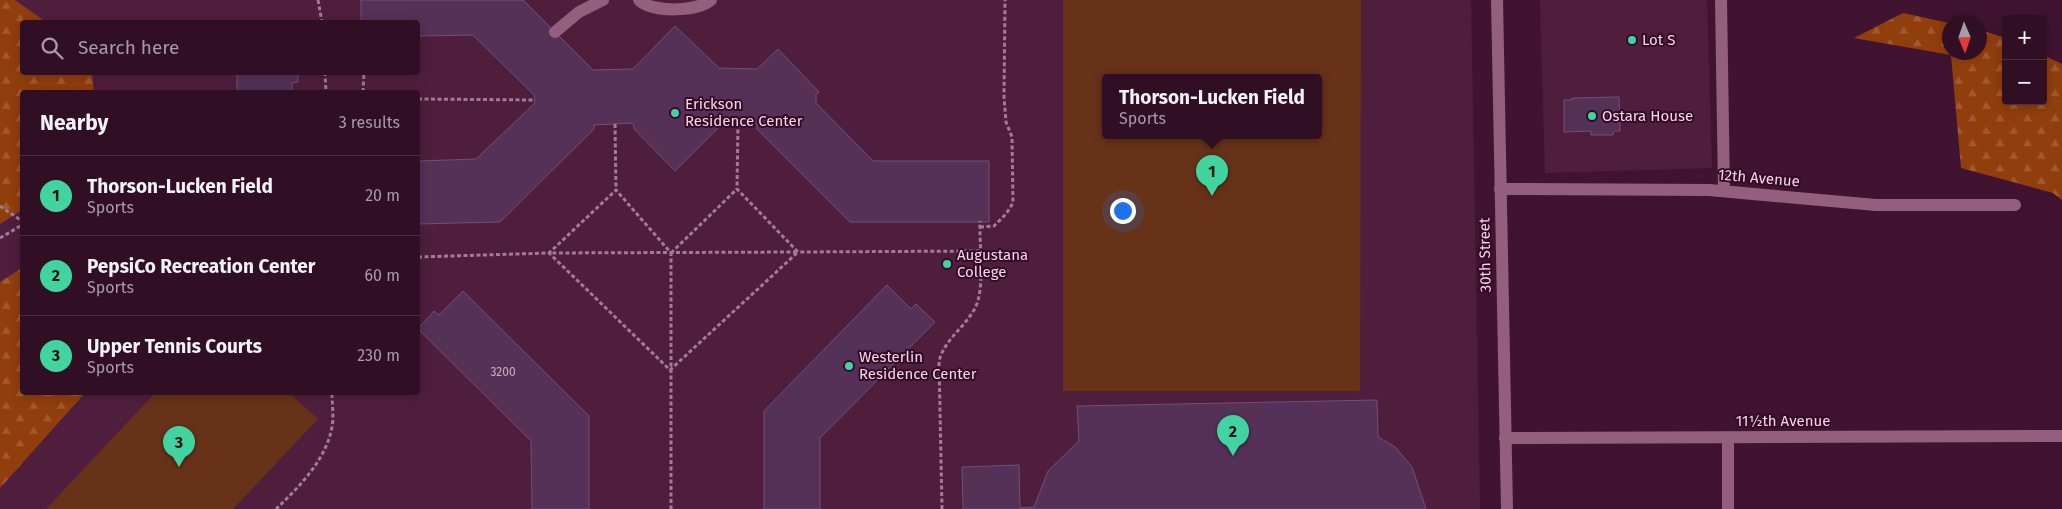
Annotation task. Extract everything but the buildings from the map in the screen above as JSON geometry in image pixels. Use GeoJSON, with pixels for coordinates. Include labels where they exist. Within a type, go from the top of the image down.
{"type":"FeatureCollection","features":[{"type":"Feature","properties":{"kind":"street"},"geometry":{"type":"LineString","coordinates":[[555,32],[579,12],[603,0]]}},
{"type":"Feature","properties":{"kind":"street"},"geometry":{"type":"LineString","coordinates":[[639,0],[644,5],[654,8],[697,8],[711,0]]}},
{"type":"Feature","properties":{"kind":"street","name":"30th Street"},"geometry":{"type":"LineString","coordinates":[[1497,0],[1507,509]]}},
{"type":"Feature","properties":{"kind":"street"},"geometry":{"type":"LineString","coordinates":[[1721,0],[1724,191]]}},
{"type":"Feature","properties":{"kind":"street","name":"12th Avenue"},"geometry":{"type":"LineString","coordinates":[[1500,189],[1673,188],[1876,204],[2015,205]]}},
{"type":"Feature","properties":{"kind":"street","name":"11½th Avenue"},"geometry":{"type":"LineString","coordinates":[[1505,438],[2062,436]]}},
{"type":"Feature","properties":{"kind":"street"},"geometry":{"type":"LineString","coordinates":[[1728,438],[1728,509]]}},
{"type":"Feature","properties":{"kind":"path"},"geometry":{"type":"LineString","coordinates":[[318,0],[322,20]]}},
{"type":"Feature","properties":{"kind":"path"},"geometry":{"type":"LineString","coordinates":[[980,227],[994,226],[1006,214],[1013,203],[1012,137],[1006,122],[1004,97],[1005,0]]}},
{"type":"Feature","properties":{"kind":"path"},"geometry":{"type":"LineString","coordinates":[[325,75],[326,90]]}},
{"type":"Feature","properties":{"kind":"path"},"geometry":{"type":"LineString","coordinates":[[363,90],[364,75]]}},
{"type":"Feature","properties":{"kind":"path"},"geometry":{"type":"LineString","coordinates":[[420,100],[534,100]]}},
{"type":"Feature","properties":{"kind":"path"},"geometry":{"type":"LineString","coordinates":[[738,123],[737,189],[798,252]]}},
{"type":"Feature","properties":{"kind":"path"},"geometry":{"type":"LineString","coordinates":[[615,124],[616,190],[671,253],[671,509]]}},
{"type":"Feature","properties":{"kind":"path"},"geometry":{"type":"LineString","coordinates":[[671,253],[737,189]]}},
{"type":"Feature","properties":{"kind":"path"},"geometry":{"type":"LineString","coordinates":[[549,253],[616,190]]}},
{"type":"Feature","properties":{"kind":"path"},"geometry":{"type":"LineString","coordinates":[[0,206],[20,220]]}},
{"type":"Feature","properties":{"kind":"path"},"geometry":{"type":"LineString","coordinates":[[942,509],[939,360],[942,348],[964,324],[975,308],[980,286],[980,221]]}},
{"type":"Feature","properties":{"kind":"path"},"geometry":{"type":"LineString","coordinates":[[0,238],[20,227]]}},
{"type":"Feature","properties":{"kind":"path"},"geometry":{"type":"LineString","coordinates":[[420,257],[549,253],[980,251]]}},
{"type":"Feature","properties":{"kind":"path"},"geometry":{"type":"LineString","coordinates":[[670,370],[798,252]]}},
{"type":"Feature","properties":{"kind":"path"},"geometry":{"type":"LineString","coordinates":[[549,253],[670,370]]}},
{"type":"Feature","properties":{"kind":"path"},"geometry":{"type":"LineString","coordinates":[[276,509],[304,481],[328,442],[333,426],[332,395]]}},
{"type":"Feature","properties":{"kind":"shaded area","name":"Augustana College"},"geometry":{"type":"Polygon","coordinates":[[[0,0],[1471,0],[1480,509],[0,509],[0,0]]]}},
{"type":"Feature","properties":{"kind":"shaded area"},"geometry":{"type":"Polygon","coordinates":[[[1063,0],[1361,0],[1360,391],[1063,391],[1063,0]]]}},
{"type":"Feature","properties":{"kind":"shaded area"},"geometry":{"type":"Polygon","coordinates":[[[1540,0],[1707,0],[1712,168],[1545,173],[1540,0]]]}},
{"type":"Feature","properties":{"kind":"shaded area"},"geometry":{"type":"Polygon","coordinates":[[[153,395],[291,395],[318,419],[233,509],[46,509],[153,395]]]}},
{"type":"Feature","properties":{"kind":"green space"},"geometry":{"type":"Polygon","coordinates":[[[0,0],[15,0],[43,20],[20,20],[20,75],[92,75],[94,90],[20,90],[20,211],[0,224],[0,0]]]}},
{"type":"Feature","properties":{"kind":"green space"},"geometry":{"type":"Polygon","coordinates":[[[1903,13],[1942,21],[1942,53],[1854,38],[1903,13]]]}},
{"type":"Feature","properties":{"kind":"green space"},"geometry":{"type":"Polygon","coordinates":[[[1987,32],[2002,37],[2002,105],[2047,105],[2047,57],[2062,64],[2062,200],[2053,193],[1961,168],[1951,60],[1987,60],[1987,32]]]}},
{"type":"Feature","properties":{"kind":"green space"},"geometry":{"type":"Polygon","coordinates":[[[20,269],[20,395],[83,395],[0,488],[0,282],[20,269]]]}},
{"type":"Feature","properties":{"kind":"place","name":"Lot S"},"geometry":{"type":"Point","coordinates":[1632,40]}},
{"type":"Feature","properties":{"kind":"place","name":"Erickson Residence Center"},"geometry":{"type":"Point","coordinates":[675,113]}},
{"type":"Feature","properties":{"kind":"place","name":"Ostara House"},"geometry":{"type":"Point","coordinates":[1592,116]}},
{"type":"Feature","properties":{"kind":"place","name":"Thorson-Lucken Field"},"geometry":{"type":"Point","coordinates":[1212,196]}},
{"type":"Feature","properties":{"kind":"place","name":"Augustana College"},"geometry":{"type":"Point","coordinates":[947,264]}},
{"type":"Feature","properties":{"kind":"place","name":"Westerlin Residence Center"},"geometry":{"type":"Point","coordinates":[849,366]}},
{"type":"Feature","properties":{"kind":"place","name":"PepsiCo Recreation Center"},"geometry":{"type":"Point","coordinates":[1233,456]}},
{"type":"Feature","properties":{"kind":"place","name":"Upper Tennis Courts"},"geometry":{"type":"Point","coordinates":[179,467]}}]}
